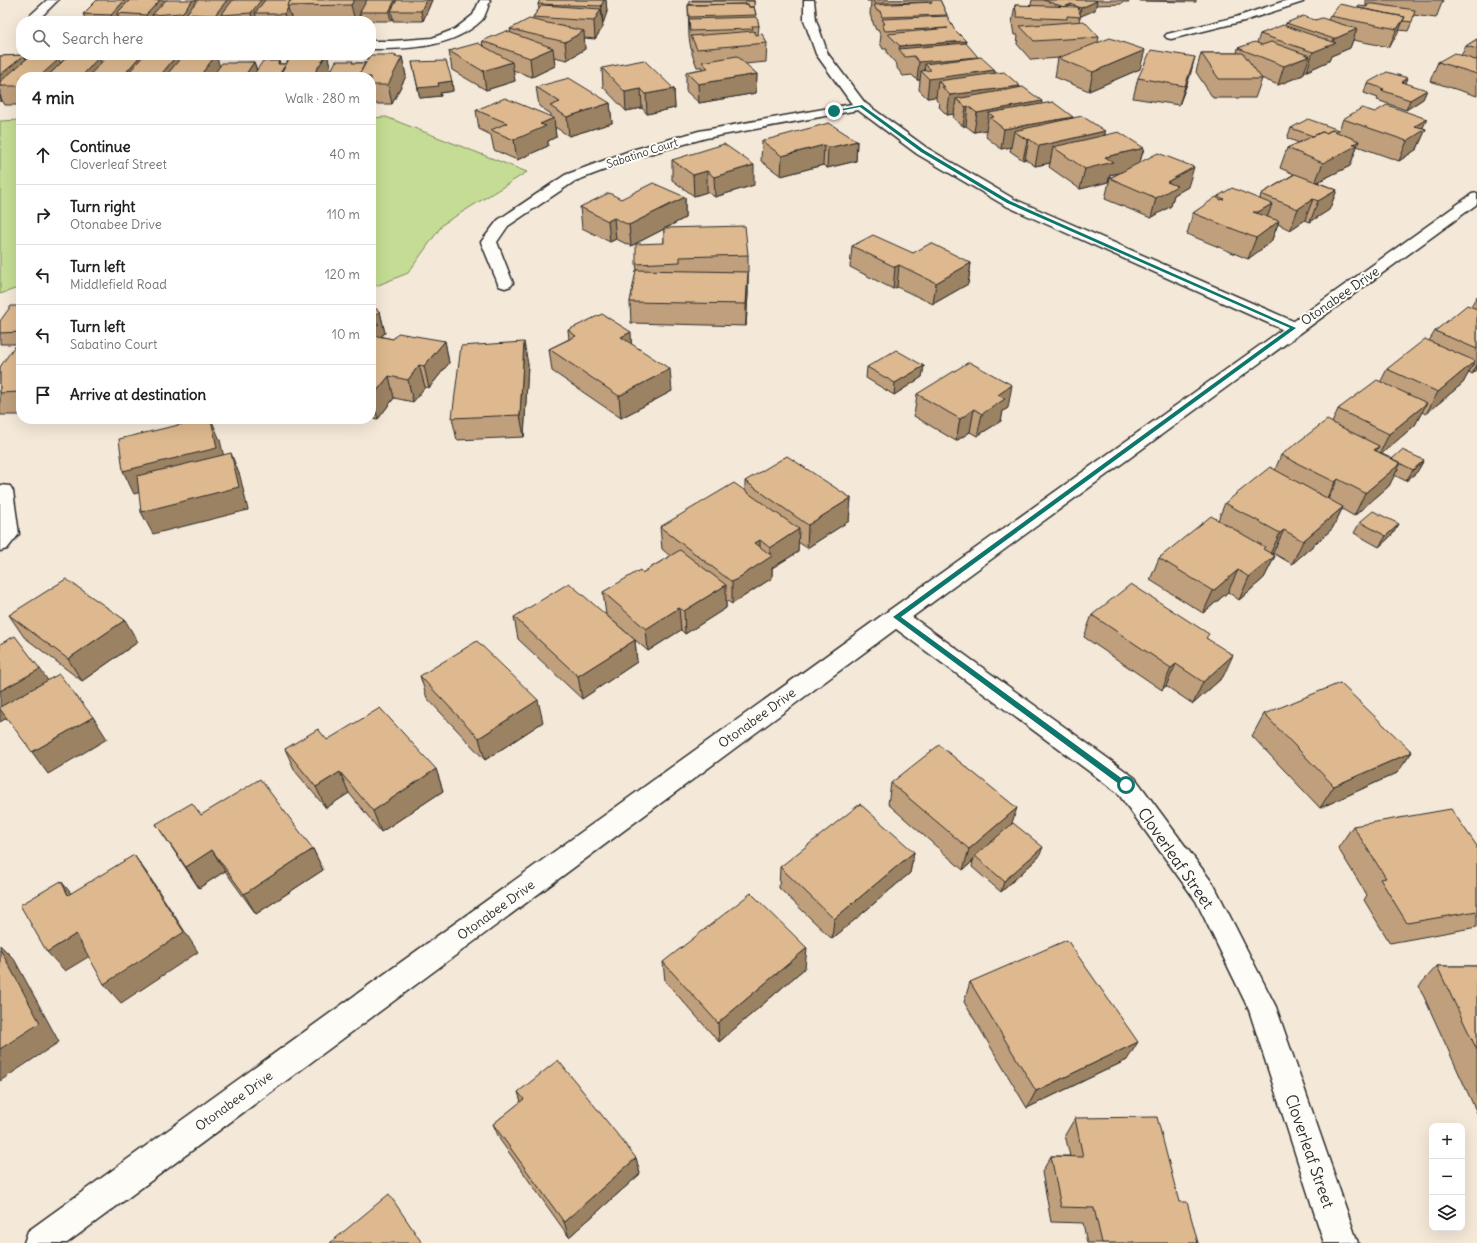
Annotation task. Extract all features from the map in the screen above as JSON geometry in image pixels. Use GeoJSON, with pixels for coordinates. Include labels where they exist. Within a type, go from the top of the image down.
{"type":"FeatureCollection","features":[{"type":"Feature","properties":{"kind":"street"},"geometry":{"type":"LineString","coordinates":[[35,16],[53,0]]}},
{"type":"Feature","properties":{"kind":"street"},"geometry":{"type":"LineString","coordinates":[[376,45],[434,41],[459,31],[478,17],[485,0]]}},
{"type":"Feature","properties":{"kind":"street"},"geometry":{"type":"LineString","coordinates":[[809,0],[810,20],[822,54],[860,106],[922,151],[1009,202],[1294,328]]}},
{"type":"Feature","properties":{"kind":"street"},"geometry":{"type":"LineString","coordinates":[[1171,36],[1240,19],[1299,0]]}},
{"type":"Feature","properties":{"kind":"street","name":"Sabatino Court"},"geometry":{"type":"LineString","coordinates":[[505,283],[490,242],[503,223],[570,178],[637,153],[704,134],[860,106]]}},
{"type":"Feature","properties":{"kind":"street","name":"Otonabee Drive"},"geometry":{"type":"LineString","coordinates":[[40,1243],[896,617],[1477,197]]}},
{"type":"Feature","properties":{"kind":"street"},"geometry":{"type":"LineString","coordinates":[[0,491],[3,491],[8,534],[0,544]]}},
{"type":"Feature","properties":{"kind":"street","name":"Cloverleaf Street"},"geometry":{"type":"LineString","coordinates":[[896,617],[1126,785],[1205,893],[1262,1008],[1341,1243]]}},
{"type":"Feature","properties":{"kind":"green space"},"geometry":{"type":"Polygon","coordinates":[[[386,117],[527,172],[443,224],[408,273],[376,286],[376,118],[386,117]]]}},
{"type":"Feature","properties":{"kind":"green space"},"geometry":{"type":"Polygon","coordinates":[[[16,120],[16,289],[0,294],[0,121],[16,120]]]}},
{"type":"Feature","properties":{"kind":"building"},"geometry":{"type":"Polygon","coordinates":[[[97,0],[125,0],[111,15],[83,14],[97,0]]]}},
{"type":"Feature","properties":{"kind":"building"},"geometry":{"type":"Polygon","coordinates":[[[130,0],[160,0],[146,15],[117,13],[130,0]]]}},
{"type":"Feature","properties":{"kind":"building"},"geometry":{"type":"Polygon","coordinates":[[[166,0],[193,0],[182,13],[152,15],[166,0]]]}},
{"type":"Feature","properties":{"kind":"building"},"geometry":{"type":"Polygon","coordinates":[[[198,0],[227,0],[215,15],[186,14],[198,0]]]}},
{"type":"Feature","properties":{"kind":"building"},"geometry":{"type":"Polygon","coordinates":[[[233,0],[261,0],[251,13],[221,15],[233,0]]]}},
{"type":"Feature","properties":{"kind":"building"},"geometry":{"type":"Polygon","coordinates":[[[265,0],[291,0],[284,14],[255,13],[265,0]]]}},
{"type":"Feature","properties":{"kind":"building"},"geometry":{"type":"Polygon","coordinates":[[[291,0],[354,0],[351,5],[287,6],[291,0]]]}},
{"type":"Feature","properties":{"kind":"building"},"geometry":{"type":"Polygon","coordinates":[[[367,0],[395,0],[389,12],[360,12],[367,0]]]}},
{"type":"Feature","properties":{"kind":"building"},"geometry":{"type":"Polygon","coordinates":[[[397,0],[426,0],[421,11],[391,11],[397,0]]]}},
{"type":"Feature","properties":{"kind":"building"},"geometry":{"type":"Polygon","coordinates":[[[540,0],[604,0],[601,6],[538,4],[540,0]]]}},
{"type":"Feature","properties":{"kind":"building"},"geometry":{"type":"Polygon","coordinates":[[[873,0],[940,0],[947,15],[882,17],[880,11],[877,11],[874,5],[932,2],[874,3],[873,0]]]}},
{"type":"Feature","properties":{"kind":"building"},"geometry":{"type":"Polygon","coordinates":[[[1043,0],[1097,1],[1081,8],[1071,4],[1064,7],[1043,0]]]}},
{"type":"Feature","properties":{"kind":"building"},"geometry":{"type":"Polygon","coordinates":[[[689,1],[754,1],[754,7],[749,7],[748,4],[689,5],[689,1]]]}},
{"type":"Feature","properties":{"kind":"building"},"geometry":{"type":"Polygon","coordinates":[[[748,4],[749,7],[754,7],[756,15],[689,17],[688,5],[748,4]]]}},
{"type":"Feature","properties":{"kind":"building"},"geometry":{"type":"Polygon","coordinates":[[[1339,4],[1405,17],[1397,29],[1330,16],[1339,4]]]}},
{"type":"Feature","properties":{"kind":"building"},"geometry":{"type":"Polygon","coordinates":[[[1368,4],[1415,10],[1412,22],[1403,21],[1405,17],[1358,8],[1359,6],[1367,7],[1368,4]]]}},
{"type":"Feature","properties":{"kind":"building"},"geometry":{"type":"Polygon","coordinates":[[[542,5],[601,9],[594,21],[533,17],[542,5]]]}},
{"type":"Feature","properties":{"kind":"building"},"geometry":{"type":"Polygon","coordinates":[[[1015,5],[1078,7],[1081,17],[1067,16],[1067,19],[1017,17],[1015,5]]]}},
{"type":"Feature","properties":{"kind":"building"},"geometry":{"type":"Polygon","coordinates":[[[947,16],[954,29],[966,41],[900,46],[888,34],[948,28],[885,31],[882,24],[885,24],[882,19],[947,16]]]}},
{"type":"Feature","properties":{"kind":"building"},"geometry":{"type":"Polygon","coordinates":[[[1303,16],[1315,20],[1322,18],[1357,29],[1334,39],[1286,23],[1303,16]]]}},
{"type":"Feature","properties":{"kind":"building"},"geometry":{"type":"Polygon","coordinates":[[[757,17],[759,26],[752,26],[753,29],[690,31],[689,19],[757,17]]]}},
{"type":"Feature","properties":{"kind":"building"},"geometry":{"type":"Polygon","coordinates":[[[529,19],[584,31],[565,42],[510,29],[529,19]]]}},
{"type":"Feature","properties":{"kind":"building"},"geometry":{"type":"Polygon","coordinates":[[[1084,21],[1099,37],[1034,41],[1020,26],[1084,21]]]}},
{"type":"Feature","properties":{"kind":"building"},"geometry":{"type":"Polygon","coordinates":[[[1283,25],[1336,43],[1313,52],[1260,34],[1283,25]]]}},
{"type":"Feature","properties":{"kind":"building"},"geometry":{"type":"Polygon","coordinates":[[[506,31],[553,48],[530,58],[482,41],[506,31]]]}},
{"type":"Feature","properties":{"kind":"building"},"geometry":{"type":"Polygon","coordinates":[[[754,31],[756,35],[762,34],[767,43],[697,49],[691,36],[754,31]]]}},
{"type":"Feature","properties":{"kind":"building"},"geometry":{"type":"Polygon","coordinates":[[[1110,38],[1145,50],[1093,72],[1058,58],[1110,38]]]}},
{"type":"Feature","properties":{"kind":"building"},"geometry":{"type":"Polygon","coordinates":[[[1477,39],[1477,49],[1466,46],[1477,39]]]}},
{"type":"Feature","properties":{"kind":"building"},"geometry":{"type":"Polygon","coordinates":[[[1255,42],[1262,45],[1271,42],[1310,56],[1284,66],[1238,48],[1255,42]]]}},
{"type":"Feature","properties":{"kind":"building"},"geometry":{"type":"Polygon","coordinates":[[[478,43],[512,62],[483,71],[449,51],[478,43]]]}},
{"type":"Feature","properties":{"kind":"building"},"geometry":{"type":"Polygon","coordinates":[[[966,43],[978,57],[919,62],[914,56],[905,57],[899,49],[966,43]]]}},
{"type":"Feature","properties":{"kind":"building"},"geometry":{"type":"Polygon","coordinates":[[[1151,50],[1195,57],[1185,86],[1138,78],[1151,50]]]}},
{"type":"Feature","properties":{"kind":"building"},"geometry":{"type":"Polygon","coordinates":[[[1201,53],[1243,53],[1262,79],[1219,79],[1201,53]]]}},
{"type":"Feature","properties":{"kind":"building"},"geometry":{"type":"Polygon","coordinates":[[[1454,53],[1475,60],[1477,59],[1477,74],[1438,62],[1454,53]]]}},
{"type":"Feature","properties":{"kind":"building"},"geometry":{"type":"Polygon","coordinates":[[[16,55],[16,60],[19,60],[0,75],[0,56],[16,55]]]}},
{"type":"Feature","properties":{"kind":"building"},"geometry":{"type":"Polygon","coordinates":[[[376,55],[396,55],[395,57],[402,57],[388,85],[376,85],[376,72],[361,72],[367,60],[376,60],[376,55]]]}},
{"type":"Feature","properties":{"kind":"building"},"geometry":{"type":"Polygon","coordinates":[[[737,56],[757,74],[698,84],[686,72],[708,68],[702,62],[737,56]]]}},
{"type":"Feature","properties":{"kind":"building"},"geometry":{"type":"Polygon","coordinates":[[[981,57],[995,70],[929,79],[921,71],[931,70],[925,64],[981,57]]]}},
{"type":"Feature","properties":{"kind":"building"},"geometry":{"type":"Polygon","coordinates":[[[25,60],[58,60],[45,72],[16,72],[16,86],[0,86],[0,82],[25,60]]]}},
{"type":"Feature","properties":{"kind":"building"},"geometry":{"type":"Polygon","coordinates":[[[64,60],[96,60],[86,72],[52,72],[64,60]]]}},
{"type":"Feature","properties":{"kind":"building"},"geometry":{"type":"Polygon","coordinates":[[[103,60],[137,60],[126,72],[93,72],[103,60]]]}},
{"type":"Feature","properties":{"kind":"building"},"geometry":{"type":"Polygon","coordinates":[[[140,60],[173,60],[163,72],[129,72],[140,60]]]}},
{"type":"Feature","properties":{"kind":"building"},"geometry":{"type":"Polygon","coordinates":[[[179,60],[212,60],[203,72],[169,72],[179,60]]]}},
{"type":"Feature","properties":{"kind":"building"},"geometry":{"type":"Polygon","coordinates":[[[289,60],[323,60],[315,72],[281,72],[289,60]]]}},
{"type":"Feature","properties":{"kind":"building"},"geometry":{"type":"Polygon","coordinates":[[[644,60],[674,89],[646,94],[641,89],[625,92],[602,68],[644,60]]]}},
{"type":"Feature","properties":{"kind":"building"},"geometry":{"type":"Polygon","coordinates":[[[263,61],[279,61],[278,64],[286,64],[281,72],[255,72],[263,61]]]}},
{"type":"Feature","properties":{"kind":"building"},"geometry":{"type":"Polygon","coordinates":[[[336,61],[365,63],[360,72],[330,72],[336,61]]]}},
{"type":"Feature","properties":{"kind":"building"},"geometry":{"type":"Polygon","coordinates":[[[446,61],[452,81],[438,83],[439,86],[418,88],[412,62],[446,61]]]}},
{"type":"Feature","properties":{"kind":"building"},"geometry":{"type":"Polygon","coordinates":[[[254,62],[247,72],[216,72],[222,63],[254,62]]]}},
{"type":"Feature","properties":{"kind":"building"},"geometry":{"type":"Polygon","coordinates":[[[1004,72],[1020,86],[950,95],[942,87],[945,87],[938,81],[1004,72]]]}},
{"type":"Feature","properties":{"kind":"building"},"geometry":{"type":"Polygon","coordinates":[[[1387,72],[1408,78],[1402,82],[1427,90],[1410,100],[1381,90],[1384,89],[1367,83],[1387,72]]]}},
{"type":"Feature","properties":{"kind":"building"},"geometry":{"type":"Polygon","coordinates":[[[569,78],[610,103],[567,117],[550,106],[560,102],[536,87],[569,78]]]}},
{"type":"Feature","properties":{"kind":"building"},"geometry":{"type":"Polygon","coordinates":[[[1023,87],[1042,101],[977,113],[956,99],[1023,87]]]}},
{"type":"Feature","properties":{"kind":"building"},"geometry":{"type":"Polygon","coordinates":[[[505,98],[554,118],[540,124],[546,126],[514,140],[491,130],[507,123],[476,110],[505,98]]]}},
{"type":"Feature","properties":{"kind":"building"},"geometry":{"type":"Polygon","coordinates":[[[1053,102],[1073,117],[1004,129],[990,118],[994,117],[989,113],[1053,102]]]}},
{"type":"Feature","properties":{"kind":"building"},"geometry":{"type":"Polygon","coordinates":[[[1387,105],[1427,119],[1415,126],[1426,129],[1407,141],[1343,119],[1362,108],[1375,112],[1387,105]]]}},
{"type":"Feature","properties":{"kind":"building"},"geometry":{"type":"Polygon","coordinates":[[[1082,116],[1105,131],[1039,146],[1014,131],[1082,116]]]}},
{"type":"Feature","properties":{"kind":"building"},"geometry":{"type":"Polygon","coordinates":[[[1308,119],[1339,130],[1332,130],[1326,133],[1322,132],[1313,136],[1291,128],[1308,119]]]}},
{"type":"Feature","properties":{"kind":"building"},"geometry":{"type":"Polygon","coordinates":[[[829,123],[857,141],[828,148],[824,145],[782,156],[762,141],[829,123]]]}},
{"type":"Feature","properties":{"kind":"building"},"geometry":{"type":"Polygon","coordinates":[[[1332,130],[1359,141],[1353,144],[1358,145],[1323,163],[1287,148],[1322,132],[1326,133],[1332,130]]]}},
{"type":"Feature","properties":{"kind":"building"},"geometry":{"type":"Polygon","coordinates":[[[1119,132],[1144,148],[1105,157],[1113,162],[1085,169],[1053,147],[1119,132]]]}},
{"type":"Feature","properties":{"kind":"building"},"geometry":{"type":"Polygon","coordinates":[[[724,144],[754,165],[714,177],[707,171],[693,175],[672,160],[724,144]]]}},
{"type":"Feature","properties":{"kind":"building"},"geometry":{"type":"Polygon","coordinates":[[[1158,153],[1194,167],[1167,182],[1177,186],[1156,198],[1110,178],[1158,153]]]}},
{"type":"Feature","properties":{"kind":"building"},"geometry":{"type":"Polygon","coordinates":[[[1295,174],[1337,190],[1318,201],[1313,199],[1298,209],[1261,194],[1295,174]]]}},
{"type":"Feature","properties":{"kind":"building"},"geometry":{"type":"Polygon","coordinates":[[[653,183],[685,197],[629,225],[614,218],[608,221],[580,207],[609,193],[621,199],[653,183]]]}},
{"type":"Feature","properties":{"kind":"building"},"geometry":{"type":"Polygon","coordinates":[[[1232,188],[1272,204],[1258,212],[1253,212],[1279,221],[1256,238],[1193,213],[1216,197],[1221,200],[1224,199],[1218,196],[1232,188]]]}},
{"type":"Feature","properties":{"kind":"building"},"geometry":{"type":"Polygon","coordinates":[[[745,226],[748,255],[680,257],[680,262],[636,264],[636,244],[664,243],[664,228],[745,226]]]}},
{"type":"Feature","properties":{"kind":"building"},"geometry":{"type":"Polygon","coordinates":[[[873,235],[913,253],[931,243],[971,263],[936,283],[899,265],[895,267],[852,246],[873,235]]]}},
{"type":"Feature","properties":{"kind":"building"},"geometry":{"type":"Polygon","coordinates":[[[636,270],[748,272],[746,304],[630,302],[636,270]]]}},
{"type":"Feature","properties":{"kind":"building"},"geometry":{"type":"Polygon","coordinates":[[[1467,305],[1477,309],[1477,349],[1435,331],[1467,305]]]}},
{"type":"Feature","properties":{"kind":"building"},"geometry":{"type":"Polygon","coordinates":[[[11,306],[16,306],[16,332],[0,333],[0,321],[11,306]]]}},
{"type":"Feature","properties":{"kind":"building"},"geometry":{"type":"Polygon","coordinates":[[[602,314],[631,332],[621,337],[670,369],[619,396],[549,349],[576,336],[568,330],[602,314]]]}},
{"type":"Feature","properties":{"kind":"building"},"geometry":{"type":"Polygon","coordinates":[[[398,333],[445,341],[424,366],[419,365],[408,380],[389,376],[376,392],[376,336],[393,339],[398,333]]]}},
{"type":"Feature","properties":{"kind":"building"},"geometry":{"type":"Polygon","coordinates":[[[1425,339],[1475,361],[1438,392],[1387,369],[1425,339]]]}},
{"type":"Feature","properties":{"kind":"building"},"geometry":{"type":"Polygon","coordinates":[[[524,342],[520,415],[452,418],[461,346],[524,342]]]}},
{"type":"Feature","properties":{"kind":"building"},"geometry":{"type":"Polygon","coordinates":[[[14,347],[16,347],[16,392],[0,393],[0,367],[14,347]]]}},
{"type":"Feature","properties":{"kind":"building"},"geometry":{"type":"Polygon","coordinates":[[[896,350],[924,366],[895,383],[867,367],[896,350]]]}},
{"type":"Feature","properties":{"kind":"building"},"geometry":{"type":"Polygon","coordinates":[[[969,362],[1012,385],[998,395],[1005,399],[982,414],[974,409],[960,419],[917,394],[969,362]]]}},
{"type":"Feature","properties":{"kind":"building"},"geometry":{"type":"Polygon","coordinates":[[[1377,380],[1427,403],[1389,434],[1338,409],[1377,380]]]}},
{"type":"Feature","properties":{"kind":"building"},"geometry":{"type":"Polygon","coordinates":[[[1327,420],[1379,446],[1374,450],[1401,463],[1365,493],[1338,479],[1335,482],[1281,455],[1327,420]]]}},
{"type":"Feature","properties":{"kind":"building"},"geometry":{"type":"Polygon","coordinates":[[[183,424],[212,424],[217,448],[123,471],[119,439],[183,424]]]}},
{"type":"Feature","properties":{"kind":"building"},"geometry":{"type":"Polygon","coordinates":[[[1402,450],[1424,460],[1413,470],[1392,459],[1402,450]]]}},
{"type":"Feature","properties":{"kind":"building"},"geometry":{"type":"Polygon","coordinates":[[[231,453],[239,487],[141,512],[137,476],[231,453]]]}},
{"type":"Feature","properties":{"kind":"building"},"geometry":{"type":"Polygon","coordinates":[[[787,456],[851,498],[808,525],[745,481],[787,456]]]}},
{"type":"Feature","properties":{"kind":"building"},"geometry":{"type":"Polygon","coordinates":[[[1270,467],[1343,507],[1303,541],[1284,530],[1280,533],[1225,503],[1270,467]]]}},
{"type":"Feature","properties":{"kind":"building"},"geometry":{"type":"Polygon","coordinates":[[[734,483],[799,529],[770,548],[760,540],[755,543],[772,556],[732,582],[660,527],[734,483]]]}},
{"type":"Feature","properties":{"kind":"building"},"geometry":{"type":"Polygon","coordinates":[[[1373,511],[1399,524],[1386,536],[1360,522],[1373,511]]]}},
{"type":"Feature","properties":{"kind":"building"},"geometry":{"type":"Polygon","coordinates":[[[1211,516],[1265,547],[1263,549],[1275,556],[1249,577],[1238,570],[1213,591],[1159,558],[1211,516]]]}},
{"type":"Feature","properties":{"kind":"building"},"geometry":{"type":"Polygon","coordinates":[[[680,550],[726,585],[684,611],[679,608],[646,629],[603,592],[640,570],[642,573],[680,550]]]}},
{"type":"Feature","properties":{"kind":"building"},"geometry":{"type":"Polygon","coordinates":[[[66,579],[125,620],[68,659],[9,615],[66,579]]]}},
{"type":"Feature","properties":{"kind":"building"},"geometry":{"type":"Polygon","coordinates":[[[569,583],[635,640],[578,676],[514,617],[569,583]]]}},
{"type":"Feature","properties":{"kind":"building"},"geometry":{"type":"Polygon","coordinates":[[[1131,584],[1209,634],[1206,638],[1233,655],[1203,682],[1176,664],[1171,668],[1092,615],[1131,584]]]}},
{"type":"Feature","properties":{"kind":"building"},"geometry":{"type":"Polygon","coordinates":[[[15,636],[40,669],[0,691],[0,644],[15,636]]]}},
{"type":"Feature","properties":{"kind":"building"},"geometry":{"type":"Polygon","coordinates":[[[477,641],[538,700],[479,738],[420,676],[477,641]]]}},
{"type":"Feature","properties":{"kind":"building"},"geometry":{"type":"Polygon","coordinates":[[[59,674],[93,717],[32,752],[0,707],[59,674]]]}},
{"type":"Feature","properties":{"kind":"building"},"geometry":{"type":"Polygon","coordinates":[[[1340,683],[1412,752],[1334,786],[1264,714],[1340,683]]]}},
{"type":"Feature","properties":{"kind":"building"},"geometry":{"type":"Polygon","coordinates":[[[380,708],[436,769],[373,811],[340,772],[316,787],[285,749],[318,729],[327,740],[380,708]]]}},
{"type":"Feature","properties":{"kind":"building"},"geometry":{"type":"Polygon","coordinates":[[[939,745],[1017,808],[969,849],[891,783],[939,745]]]}},
{"type":"Feature","properties":{"kind":"building"},"geometry":{"type":"Polygon","coordinates":[[[260,779],[313,849],[244,894],[212,850],[186,867],[156,824],[192,803],[201,815],[260,779]]]}},
{"type":"Feature","properties":{"kind":"building"},"geometry":{"type":"Polygon","coordinates":[[[860,804],[914,852],[834,919],[780,867],[860,804]]]}},
{"type":"Feature","properties":{"kind":"building"},"geometry":{"type":"Polygon","coordinates":[[[1451,809],[1477,846],[1477,911],[1407,923],[1380,879],[1386,878],[1353,826],[1451,809]]]}},
{"type":"Feature","properties":{"kind":"building"},"geometry":{"type":"Polygon","coordinates":[[[1013,823],[1043,847],[1004,881],[975,856],[1013,823]]]}},
{"type":"Feature","properties":{"kind":"building"},"geometry":{"type":"Polygon","coordinates":[[[134,855],[184,932],[104,984],[76,934],[47,952],[20,905],[61,881],[68,895],[134,855]]]}},
{"type":"Feature","properties":{"kind":"building"},"geometry":{"type":"Polygon","coordinates":[[[751,893],[807,948],[718,1023],[663,962],[751,893]]]}},
{"type":"Feature","properties":{"kind":"building"},"geometry":{"type":"Polygon","coordinates":[[[1067,940],[1138,1042],[1036,1091],[970,982],[1067,940]]]}},
{"type":"Feature","properties":{"kind":"building"},"geometry":{"type":"Polygon","coordinates":[[[0,949],[40,1023],[0,1049],[0,949]]]}},
{"type":"Feature","properties":{"kind":"building"},"geometry":{"type":"Polygon","coordinates":[[[1437,966],[1477,966],[1477,1050],[1437,966]]]}},
{"type":"Feature","properties":{"kind":"building"},"geometry":{"type":"Polygon","coordinates":[[[558,1060],[636,1158],[564,1222],[493,1124],[524,1099],[518,1092],[558,1060]]]}},
{"type":"Feature","properties":{"kind":"building"},"geometry":{"type":"Polygon","coordinates":[[[1157,1117],[1179,1202],[1187,1202],[1198,1243],[1102,1243],[1094,1208],[1061,1207],[1051,1156],[1083,1157],[1075,1118],[1157,1117]]]}},
{"type":"Feature","properties":{"kind":"building"},"geometry":{"type":"Polygon","coordinates":[[[389,1194],[422,1243],[330,1243],[389,1194]]]}},
{"type":"Feature","properties":{"kind":"route"},"geometry":{"type":"LineString","coordinates":[[834,111],[860,106],[922,151],[1009,202],[1294,328],[896,617],[1126,785]]}}]}
